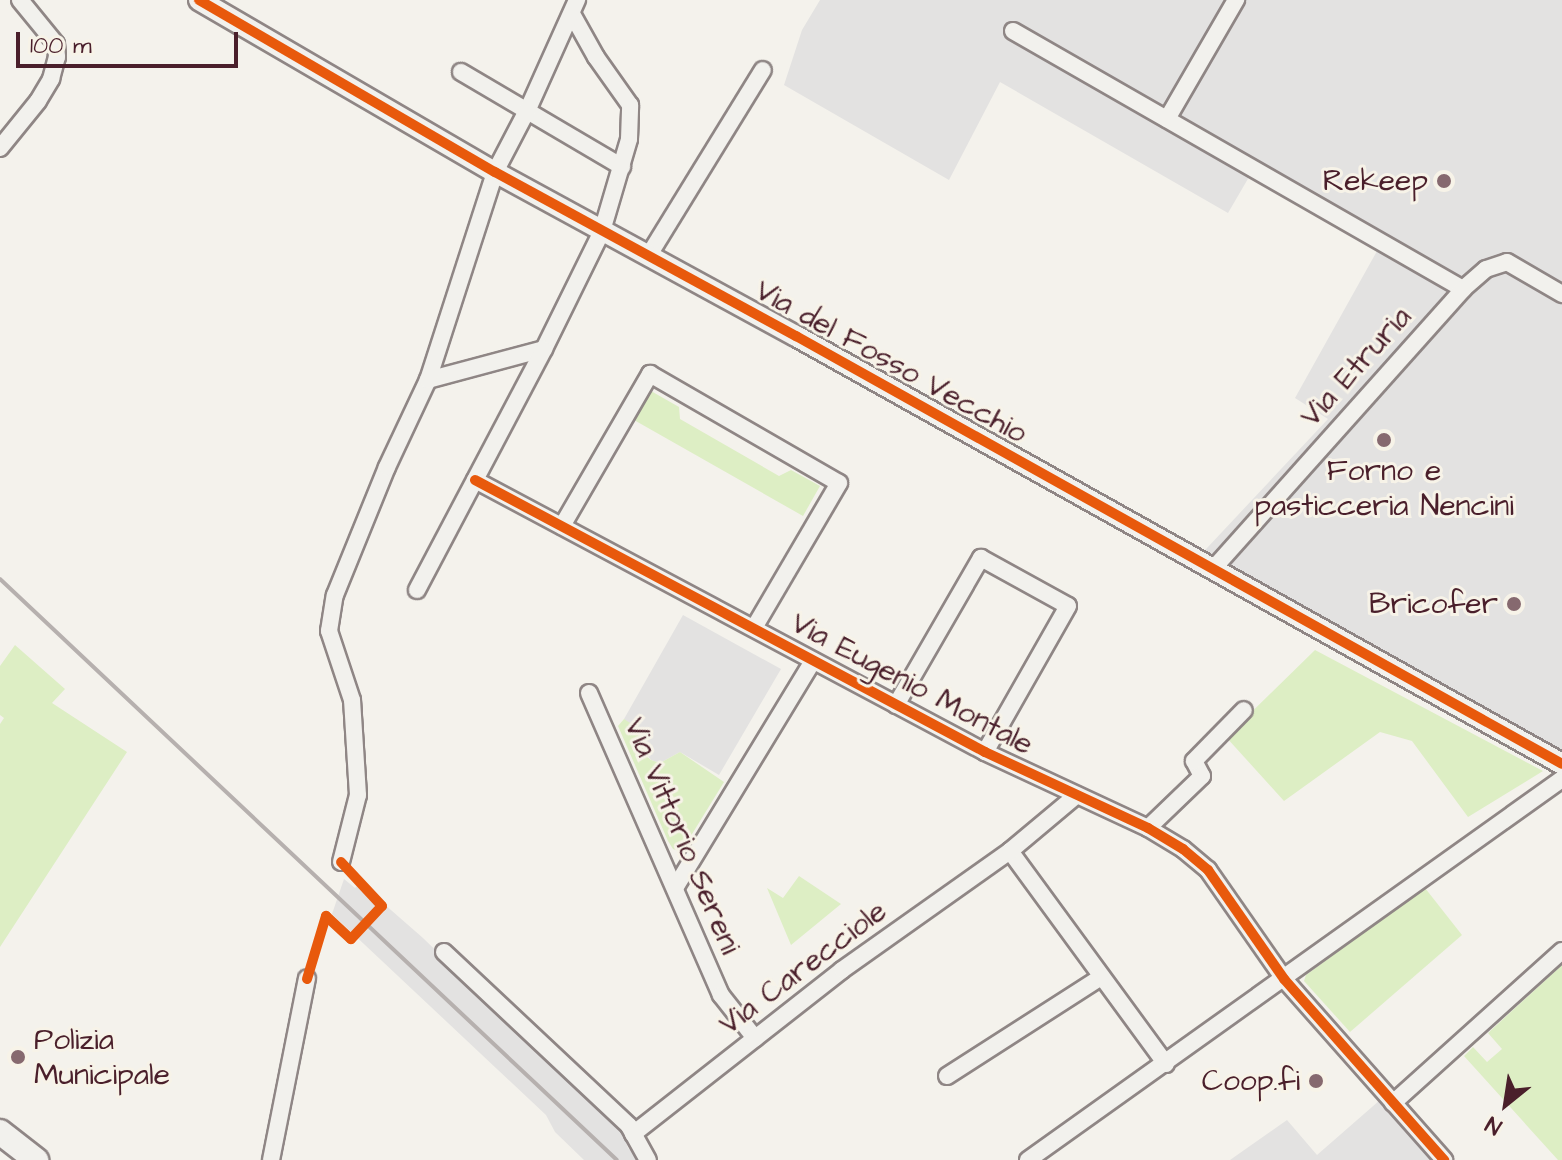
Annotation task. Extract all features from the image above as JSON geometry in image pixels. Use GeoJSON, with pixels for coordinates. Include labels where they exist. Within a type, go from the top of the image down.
{"type":"FeatureCollection","features":[{"type":"Feature","properties":{"kind":"main road"},"geometry":{"type":"LineString","coordinates":[[0,1132],[36,1160]]}},
{"type":"Feature","properties":{"kind":"street"},"geometry":{"type":"LineString","coordinates":[[0,148],[38,101],[51,79],[57,57],[56,44],[20,0]]}},
{"type":"Feature","properties":{"kind":"street","name":"Via del Fosso Vecchio"},"geometry":{"type":"LineString","coordinates":[[199,0],[495,172],[1562,764]]}},
{"type":"Feature","properties":{"kind":"street"},"geometry":{"type":"LineString","coordinates":[[1167,119],[1236,0]]}},
{"type":"Feature","properties":{"kind":"street"},"geometry":{"type":"LineString","coordinates":[[341,862],[358,795],[354,713],[332,642],[330,615],[346,563],[428,380],[495,172],[575,7]]}},
{"type":"Feature","properties":{"kind":"street"},"geometry":{"type":"LineString","coordinates":[[417,590],[544,349],[602,231],[622,167],[629,139],[630,105],[596,57],[575,7]]}},
{"type":"Feature","properties":{"kind":"street"},"geometry":{"type":"LineString","coordinates":[[1013,31],[1463,289]]}},
{"type":"Feature","properties":{"kind":"street"},"geometry":{"type":"LineString","coordinates":[[649,255],[763,70]]}},
{"type":"Feature","properties":{"kind":"street"},"geometry":{"type":"LineString","coordinates":[[461,72],[622,167]]}},
{"type":"Feature","properties":{"kind":"street","name":"Via Etruria"},"geometry":{"type":"LineString","coordinates":[[1213,569],[1463,289],[1486,269],[1507,262],[1562,294]]}},
{"type":"Feature","properties":{"kind":"street"},"geometry":{"type":"LineString","coordinates":[[428,380],[544,349]]}},
{"type":"Feature","properties":{"kind":"street"},"geometry":{"type":"LineString","coordinates":[[562,526],[650,374],[839,483],[754,628]]}},
{"type":"Feature","properties":{"kind":"street","name":"Via Eugenio Montale"},"geometry":{"type":"LineString","coordinates":[[475,480],[985,752],[1148,828],[1183,849],[1208,870],[1284,979],[1444,1160]]}},
{"type":"Feature","properties":{"kind":"street"},"geometry":{"type":"LineString","coordinates":[[896,705],[981,558],[1068,606],[985,752]]}},
{"type":"Feature","properties":{"kind":"street"},"geometry":{"type":"LineString","coordinates":[[675,888],[813,661]]}},
{"type":"Feature","properties":{"kind":"street","name":"Via Vittorio Sereni"},"geometry":{"type":"LineString","coordinates":[[589,693],[721,995],[755,1038]]}},
{"type":"Feature","properties":{"kind":"street"},"geometry":{"type":"LineString","coordinates":[[1148,828],[1202,776],[1194,761],[1244,710]]}},
{"type":"Feature","properties":{"kind":"street"},"geometry":{"type":"LineString","coordinates":[[1028,1160],[1562,779]]}},
{"type":"Feature","properties":{"kind":"street","name":"Via Carecciole"},"geometry":{"type":"LineString","coordinates":[[633,1134],[842,970],[1010,851],[1077,795]]}},
{"type":"Feature","properties":{"kind":"street"},"geometry":{"type":"LineString","coordinates":[[1010,851],[1166,1064]]}},
{"type":"Feature","properties":{"kind":"street"},"geometry":{"type":"LineString","coordinates":[[1393,1103],[1562,951]]}},
{"type":"Feature","properties":{"kind":"street"},"geometry":{"type":"LineString","coordinates":[[444,952],[554,1054],[633,1134],[648,1160]]}},
{"type":"Feature","properties":{"kind":"street"},"geometry":{"type":"LineString","coordinates":[[947,1076],[1101,977]]}},
{"type":"Feature","properties":{"kind":"street"},"geometry":{"type":"LineString","coordinates":[[271,1160],[307,979]]}},
{"type":"Feature","properties":{"kind":"shaded area"},"geometry":{"type":"Polygon","coordinates":[[[820,0],[1562,0],[1562,777],[1192,564],[1328,419],[1295,398],[1377,251],[1249,177],[1228,213],[1000,82],[949,180],[784,85],[802,30],[820,0]]]}},
{"type":"Feature","properties":{"kind":"shaded area"},"geometry":{"type":"Polygon","coordinates":[[[683,615],[781,669],[719,775],[680,752],[660,763],[651,760],[624,719],[683,615]]]}},
{"type":"Feature","properties":{"kind":"shaded area"},"geometry":{"type":"Polygon","coordinates":[[[344,879],[355,888],[360,883],[423,938],[622,1131],[628,1148],[641,1160],[584,1160],[555,1132],[546,1115],[332,914],[344,879]]]}},
{"type":"Feature","properties":{"kind":"shaded area"},"geometry":{"type":"Polygon","coordinates":[[[1380,1100],[1433,1160],[1230,1160],[1287,1120],[1317,1155],[1380,1100]]]}},
{"type":"Feature","properties":{"kind":"green space"},"geometry":{"type":"Polygon","coordinates":[[[651,391],[679,407],[680,419],[779,476],[791,470],[820,486],[803,516],[634,420],[651,391]]]}},
{"type":"Feature","properties":{"kind":"green space"},"geometry":{"type":"Polygon","coordinates":[[[15,645],[65,689],[52,703],[127,752],[0,947],[0,724],[4,718],[0,715],[0,666],[15,645]]]}},
{"type":"Feature","properties":{"kind":"green space"},"geometry":{"type":"Polygon","coordinates":[[[1315,650],[1543,771],[1468,817],[1412,741],[1380,732],[1284,801],[1226,737],[1315,650]]]}},
{"type":"Feature","properties":{"kind":"green space"},"geometry":{"type":"Polygon","coordinates":[[[624,719],[644,732],[644,754],[651,760],[660,763],[680,752],[724,782],[681,852],[673,849],[668,841],[618,726],[624,719]]]}},
{"type":"Feature","properties":{"kind":"green space"},"geometry":{"type":"Polygon","coordinates":[[[799,876],[841,904],[791,945],[767,888],[783,898],[799,876]]]}},
{"type":"Feature","properties":{"kind":"green space"},"geometry":{"type":"Polygon","coordinates":[[[1425,888],[1462,935],[1350,1032],[1304,981],[1306,975],[1425,888]]]}},
{"type":"Feature","properties":{"kind":"green space"},"geometry":{"type":"Polygon","coordinates":[[[1562,965],[1562,1160],[1558,1160],[1464,1056],[1473,1047],[1487,1062],[1502,1049],[1488,1033],[1562,965]]]}},
{"type":"Feature","properties":{"kind":"railway"},"geometry":{"type":"LineString","coordinates":[[0,579],[617,1160]]}},
{"type":"Feature","properties":{"kind":"cycle path"},"geometry":{"type":"LineString","coordinates":[[199,0],[495,172],[796,336],[1562,764]]}},
{"type":"Feature","properties":{"kind":"cycle path"},"geometry":{"type":"LineString","coordinates":[[475,480],[985,752],[1148,828],[1183,849],[1208,870],[1284,979],[1444,1160]]}},
{"type":"Feature","properties":{"kind":"cycle path"},"geometry":{"type":"LineString","coordinates":[[307,979],[326,916],[351,939],[382,906],[341,862]]}},
{"type":"Feature","properties":{"kind":"place","name":"Rekeep"},"geometry":{"type":"Point","coordinates":[1444,181]}},
{"type":"Feature","properties":{"kind":"place","name":"Forno e pasticceria Nencini"},"geometry":{"type":"Point","coordinates":[1384,440]}},
{"type":"Feature","properties":{"kind":"place","name":"Bricofer"},"geometry":{"type":"Point","coordinates":[1514,604]}},
{"type":"Feature","properties":{"kind":"place","name":"Polizia Municipale"},"geometry":{"type":"Point","coordinates":[18,1057]}},
{"type":"Feature","properties":{"kind":"place","name":"Coop.fi"},"geometry":{"type":"Point","coordinates":[1316,1081]}}]}
